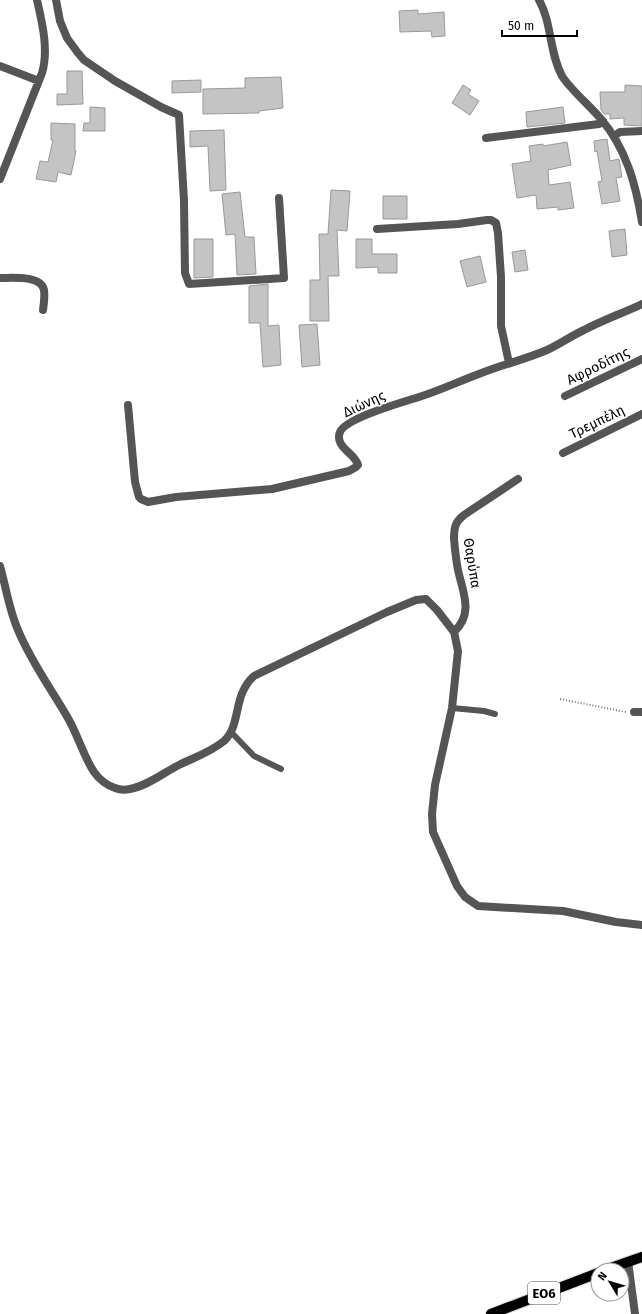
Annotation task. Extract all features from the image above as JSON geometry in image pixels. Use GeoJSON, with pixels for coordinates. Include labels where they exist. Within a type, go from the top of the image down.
{"type":"FeatureCollection","features":[{"type":"Feature","properties":{"kind":"main road"},"geometry":{"type":"LineString","coordinates":[[628,1261],[642,1257]]}},
{"type":"Feature","properties":{"kind":"main road","name":"ΕΟ6"},"geometry":{"type":"LineString","coordinates":[[491,1314],[590,1276]]}},
{"type":"Feature","properties":{"kind":"street"},"geometry":{"type":"LineString","coordinates":[[0,179],[44,68],[45,58],[41,19],[37,0]]}},
{"type":"Feature","properties":{"kind":"street"},"geometry":{"type":"LineString","coordinates":[[56,0],[60,21],[67,38],[84,60],[115,81],[179,115],[184,200],[185,273],[189,284],[284,278],[280,198]]}},
{"type":"Feature","properties":{"kind":"street"},"geometry":{"type":"LineString","coordinates":[[539,0],[544,12],[556,61],[564,78],[603,121],[614,136],[628,164],[640,200],[642,222]]}},
{"type":"Feature","properties":{"kind":"street"},"geometry":{"type":"LineString","coordinates":[[0,66],[39,81]]}},
{"type":"Feature","properties":{"kind":"street"},"geometry":{"type":"LineString","coordinates":[[486,138],[600,124],[603,121]]}},
{"type":"Feature","properties":{"kind":"street"},"geometry":{"type":"LineString","coordinates":[[614,136],[620,132],[642,131]]}},
{"type":"Feature","properties":{"kind":"street"},"geometry":{"type":"LineString","coordinates":[[377,229],[487,220],[491,220],[496,223],[501,277],[501,326],[509,363]]}},
{"type":"Feature","properties":{"kind":"street"},"geometry":{"type":"LineString","coordinates":[[0,278],[38,281],[44,290],[43,310]]}},
{"type":"Feature","properties":{"kind":"street","name":"Διώνης"},"geometry":{"type":"LineString","coordinates":[[128,405],[135,482],[137,494],[141,499],[148,502],[176,497],[272,489],[349,471],[356,467],[358,465],[355,458],[343,446],[339,438],[344,427],[352,421],[509,363],[527,358],[548,349],[585,329],[642,304]]}},
{"type":"Feature","properties":{"kind":"street","name":"Αφροδίτης"},"geometry":{"type":"LineString","coordinates":[[565,396],[642,359]]}},
{"type":"Feature","properties":{"kind":"street","name":"Τρεμπέλη"},"geometry":{"type":"LineString","coordinates":[[563,453],[642,414]]}},
{"type":"Feature","properties":{"kind":"street","name":"Θαρύπα"},"geometry":{"type":"LineString","coordinates":[[454,632],[463,621],[466,607],[455,555],[455,524],[458,519],[518,479]]}},
{"type":"Feature","properties":{"kind":"street"},"geometry":{"type":"LineString","coordinates":[[0,566],[9,602],[20,636],[69,720],[90,766],[105,784],[124,790],[140,786],[218,745],[231,732],[238,703],[246,685],[254,676],[388,612],[416,600],[426,599],[437,610],[454,632],[458,651],[452,708],[435,785],[432,814],[433,832],[457,886],[465,897],[478,906],[563,911],[616,922],[642,925]]}},
{"type":"Feature","properties":{"kind":"street"},"geometry":{"type":"LineString","coordinates":[[628,1261],[635,1314]]}},
{"type":"Feature","properties":{"kind":"lane"},"geometry":{"type":"LineString","coordinates":[[452,708],[484,711],[495,714]]}},
{"type":"Feature","properties":{"kind":"lane"},"geometry":{"type":"LineString","coordinates":[[231,732],[254,756],[281,768]]}},
{"type":"Feature","properties":{"kind":"path"},"geometry":{"type":"LineString","coordinates":[[560,699],[638,712]]}},
{"type":"Feature","properties":{"kind":"building"},"geometry":{"type":"Polygon","coordinates":[[[418,10],[418,14],[444,12],[445,36],[432,37],[431,31],[400,32],[399,11],[418,10]]]}},
{"type":"Feature","properties":{"kind":"building"},"geometry":{"type":"Polygon","coordinates":[[[67,71],[82,71],[83,104],[57,105],[57,94],[67,94],[67,71]]]}},
{"type":"Feature","properties":{"kind":"building"},"geometry":{"type":"Polygon","coordinates":[[[281,77],[283,108],[259,111],[259,113],[203,114],[203,89],[245,88],[245,78],[281,77]]]}},
{"type":"Feature","properties":{"kind":"building"},"geometry":{"type":"Polygon","coordinates":[[[201,80],[201,92],[172,93],[172,81],[201,80]]]}},
{"type":"Feature","properties":{"kind":"building"},"geometry":{"type":"Polygon","coordinates":[[[463,85],[471,90],[468,94],[479,101],[470,115],[452,103],[463,85]]]}},
{"type":"Feature","properties":{"kind":"building"},"geometry":{"type":"Polygon","coordinates":[[[625,85],[642,86],[642,126],[624,125],[624,118],[610,119],[610,114],[604,114],[601,110],[600,92],[625,92],[625,85]]]}},
{"type":"Feature","properties":{"kind":"building"},"geometry":{"type":"Polygon","coordinates":[[[90,107],[105,108],[105,131],[83,131],[84,123],[90,123],[90,107]]]}},
{"type":"Feature","properties":{"kind":"building"},"geometry":{"type":"Polygon","coordinates":[[[563,107],[565,123],[527,127],[526,112],[563,107]]]}},
{"type":"Feature","properties":{"kind":"building"},"geometry":{"type":"Polygon","coordinates":[[[51,123],[75,124],[76,151],[71,175],[58,172],[56,182],[36,179],[40,161],[48,162],[53,140],[51,140],[51,123]]]}},
{"type":"Feature","properties":{"kind":"building"},"geometry":{"type":"Polygon","coordinates":[[[224,130],[226,190],[210,191],[208,146],[190,147],[190,131],[224,130]]]}},
{"type":"Feature","properties":{"kind":"building"},"geometry":{"type":"Polygon","coordinates":[[[607,139],[610,161],[619,159],[622,177],[616,178],[620,201],[602,204],[598,182],[602,181],[594,141],[607,139]]]}},
{"type":"Feature","properties":{"kind":"building"},"geometry":{"type":"Polygon","coordinates":[[[567,142],[571,165],[548,170],[549,185],[570,182],[574,208],[558,210],[558,207],[537,209],[536,195],[517,198],[512,164],[531,161],[529,146],[543,144],[543,146],[567,142]]]}},
{"type":"Feature","properties":{"kind":"building"},"geometry":{"type":"Polygon","coordinates":[[[331,190],[350,191],[347,231],[337,230],[339,276],[328,276],[329,321],[310,321],[310,280],[320,280],[319,234],[328,234],[331,190]]]}},
{"type":"Feature","properties":{"kind":"building"},"geometry":{"type":"Polygon","coordinates":[[[240,192],[245,237],[254,237],[256,274],[237,275],[235,234],[226,235],[222,194],[240,192]]]}},
{"type":"Feature","properties":{"kind":"building"},"geometry":{"type":"Polygon","coordinates":[[[383,196],[407,196],[407,219],[383,219],[383,196]]]}},
{"type":"Feature","properties":{"kind":"building"},"geometry":{"type":"Polygon","coordinates":[[[625,229],[627,255],[612,257],[609,231],[625,229]]]}},
{"type":"Feature","properties":{"kind":"building"},"geometry":{"type":"Polygon","coordinates":[[[194,239],[213,239],[213,277],[194,278],[194,239]]]}},
{"type":"Feature","properties":{"kind":"building"},"geometry":{"type":"Polygon","coordinates":[[[356,239],[372,239],[372,254],[397,254],[397,273],[378,273],[378,267],[356,268],[356,239]]]}},
{"type":"Feature","properties":{"kind":"building"},"geometry":{"type":"Polygon","coordinates":[[[525,250],[528,270],[515,272],[512,252],[525,250]]]}},
{"type":"Feature","properties":{"kind":"building"},"geometry":{"type":"Polygon","coordinates":[[[480,256],[486,282],[467,287],[460,261],[480,256]]]}},
{"type":"Feature","properties":{"kind":"building"},"geometry":{"type":"Polygon","coordinates":[[[268,284],[268,326],[279,325],[281,365],[263,367],[260,323],[249,323],[249,286],[268,284]]]}},
{"type":"Feature","properties":{"kind":"building"},"geometry":{"type":"Polygon","coordinates":[[[317,324],[320,365],[302,367],[299,325],[317,324]]]}}]}
